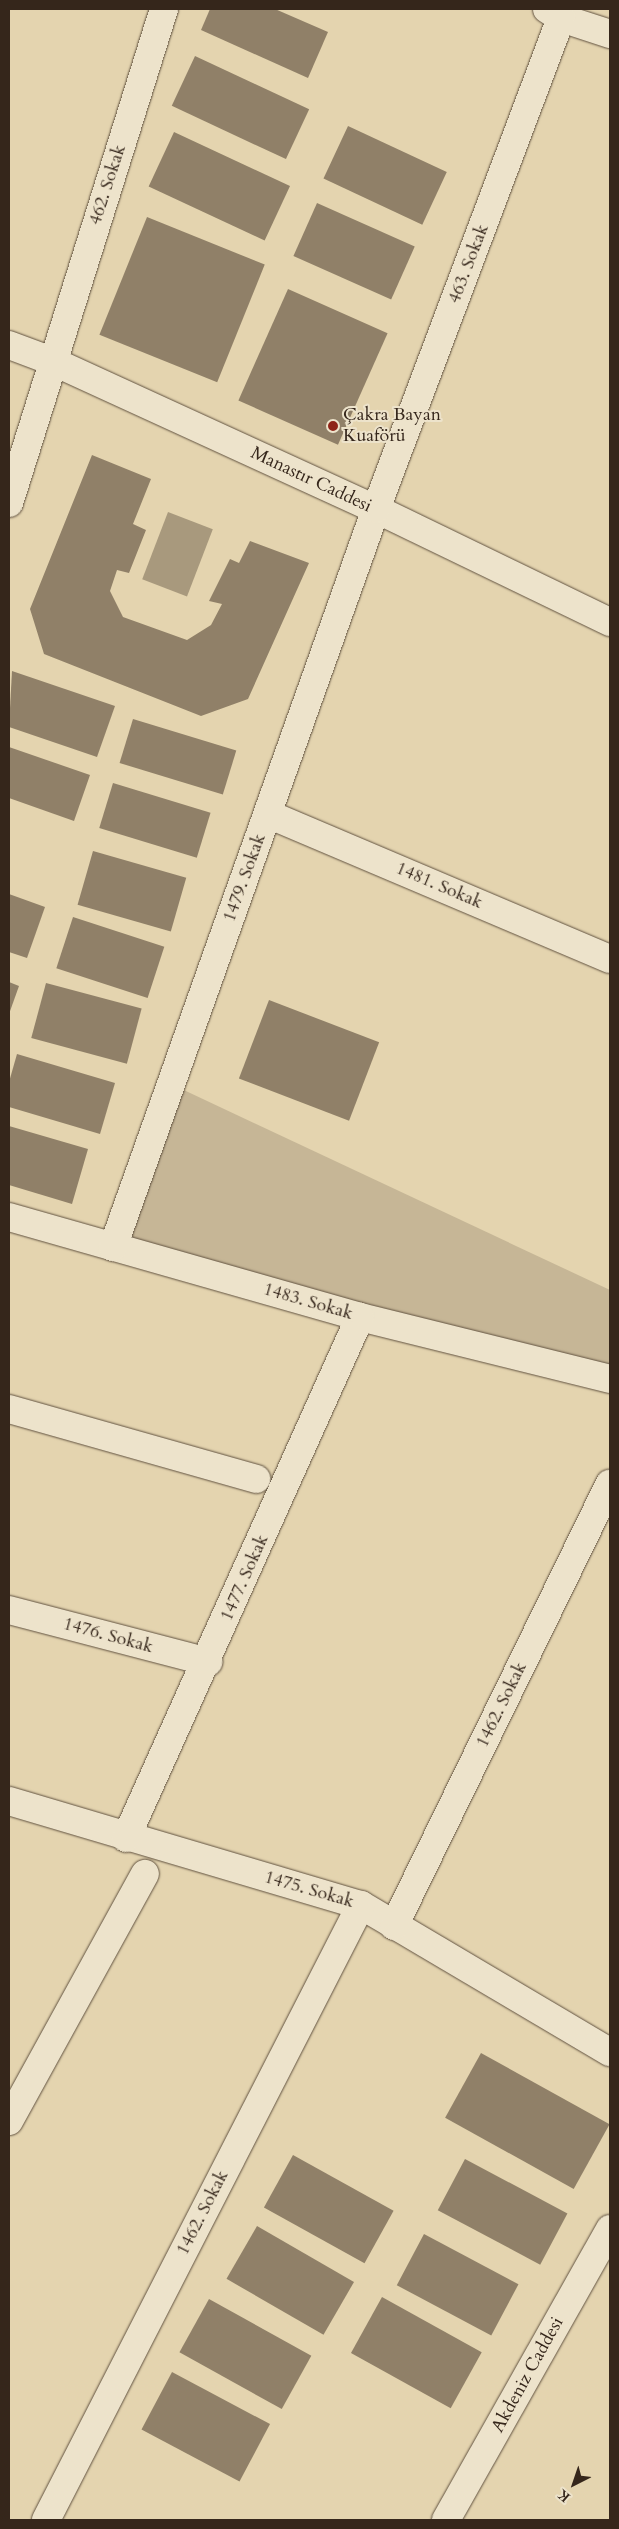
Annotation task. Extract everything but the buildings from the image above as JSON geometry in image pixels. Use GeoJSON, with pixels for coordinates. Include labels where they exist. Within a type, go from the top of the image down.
{"type":"FeatureCollection","features":[{"type":"Feature","properties":{"kind":"street","name":"462. Sokak"},"geometry":{"type":"LineString","coordinates":[[9,503],[164,9]]}},
{"type":"Feature","properties":{"kind":"street"},"geometry":{"type":"LineString","coordinates":[[553,13],[610,34]]}},
{"type":"Feature","properties":{"kind":"street","name":"463. Sokak"},"geometry":{"type":"LineString","coordinates":[[376,509],[553,13]]}},
{"type":"Feature","properties":{"kind":"street","name":"Manastır Caddesi"},"geometry":{"type":"LineString","coordinates":[[9,345],[52,361],[376,509],[610,622]]}},
{"type":"Feature","properties":{"kind":"street","name":"1479. Sokak"},"geometry":{"type":"LineString","coordinates":[[113,1247],[376,509]]}},
{"type":"Feature","properties":{"kind":"street","name":"1481. Sokak"},"geometry":{"type":"LineString","coordinates":[[268,814],[610,959]]}},
{"type":"Feature","properties":{"kind":"street","name":"1483. Sokak"},"geometry":{"type":"LineString","coordinates":[[9,1217],[360,1317],[610,1380]]}},
{"type":"Feature","properties":{"kind":"street","name":"1477. Sokak"},"geometry":{"type":"LineString","coordinates":[[126,1838],[208,1662],[360,1317]]}},
{"type":"Feature","properties":{"kind":"street"},"geometry":{"type":"LineString","coordinates":[[9,1409],[256,1479]]}},
{"type":"Feature","properties":{"kind":"street","name":"1462. Sokak"},"geometry":{"type":"LineString","coordinates":[[394,1926],[610,1484]]}},
{"type":"Feature","properties":{"kind":"street","name":"1476. Sokak"},"geometry":{"type":"LineString","coordinates":[[9,1610],[208,1662]]}},
{"type":"Feature","properties":{"kind":"street","name":"1475. Sokak"},"geometry":{"type":"LineString","coordinates":[[9,1801],[126,1838],[361,1905],[610,2052]]}},
{"type":"Feature","properties":{"kind":"street"},"geometry":{"type":"LineString","coordinates":[[9,2121],[145,1874]]}},
{"type":"Feature","properties":{"kind":"street","name":"1462. Sokak"},"geometry":{"type":"LineString","coordinates":[[46,2520],[361,1905]]}},
{"type":"Feature","properties":{"kind":"street","name":"Akdeniz Caddesi"},"geometry":{"type":"LineString","coordinates":[[446,2520],[610,2229]]}},
{"type":"Feature","properties":{"kind":"shaded area"},"geometry":{"type":"Polygon","coordinates":[[[168,512],[213,529],[187,596],[142,579],[168,512]]]}},
{"type":"Feature","properties":{"kind":"shaded area"},"geometry":{"type":"Polygon","coordinates":[[[171,1084],[610,1290],[610,1379],[113,1247],[171,1084]]]}},
{"type":"Feature","properties":{"kind":"place","name":"Çakra Bayan Kuaförü"},"geometry":{"type":"Point","coordinates":[333,426]}}]}
